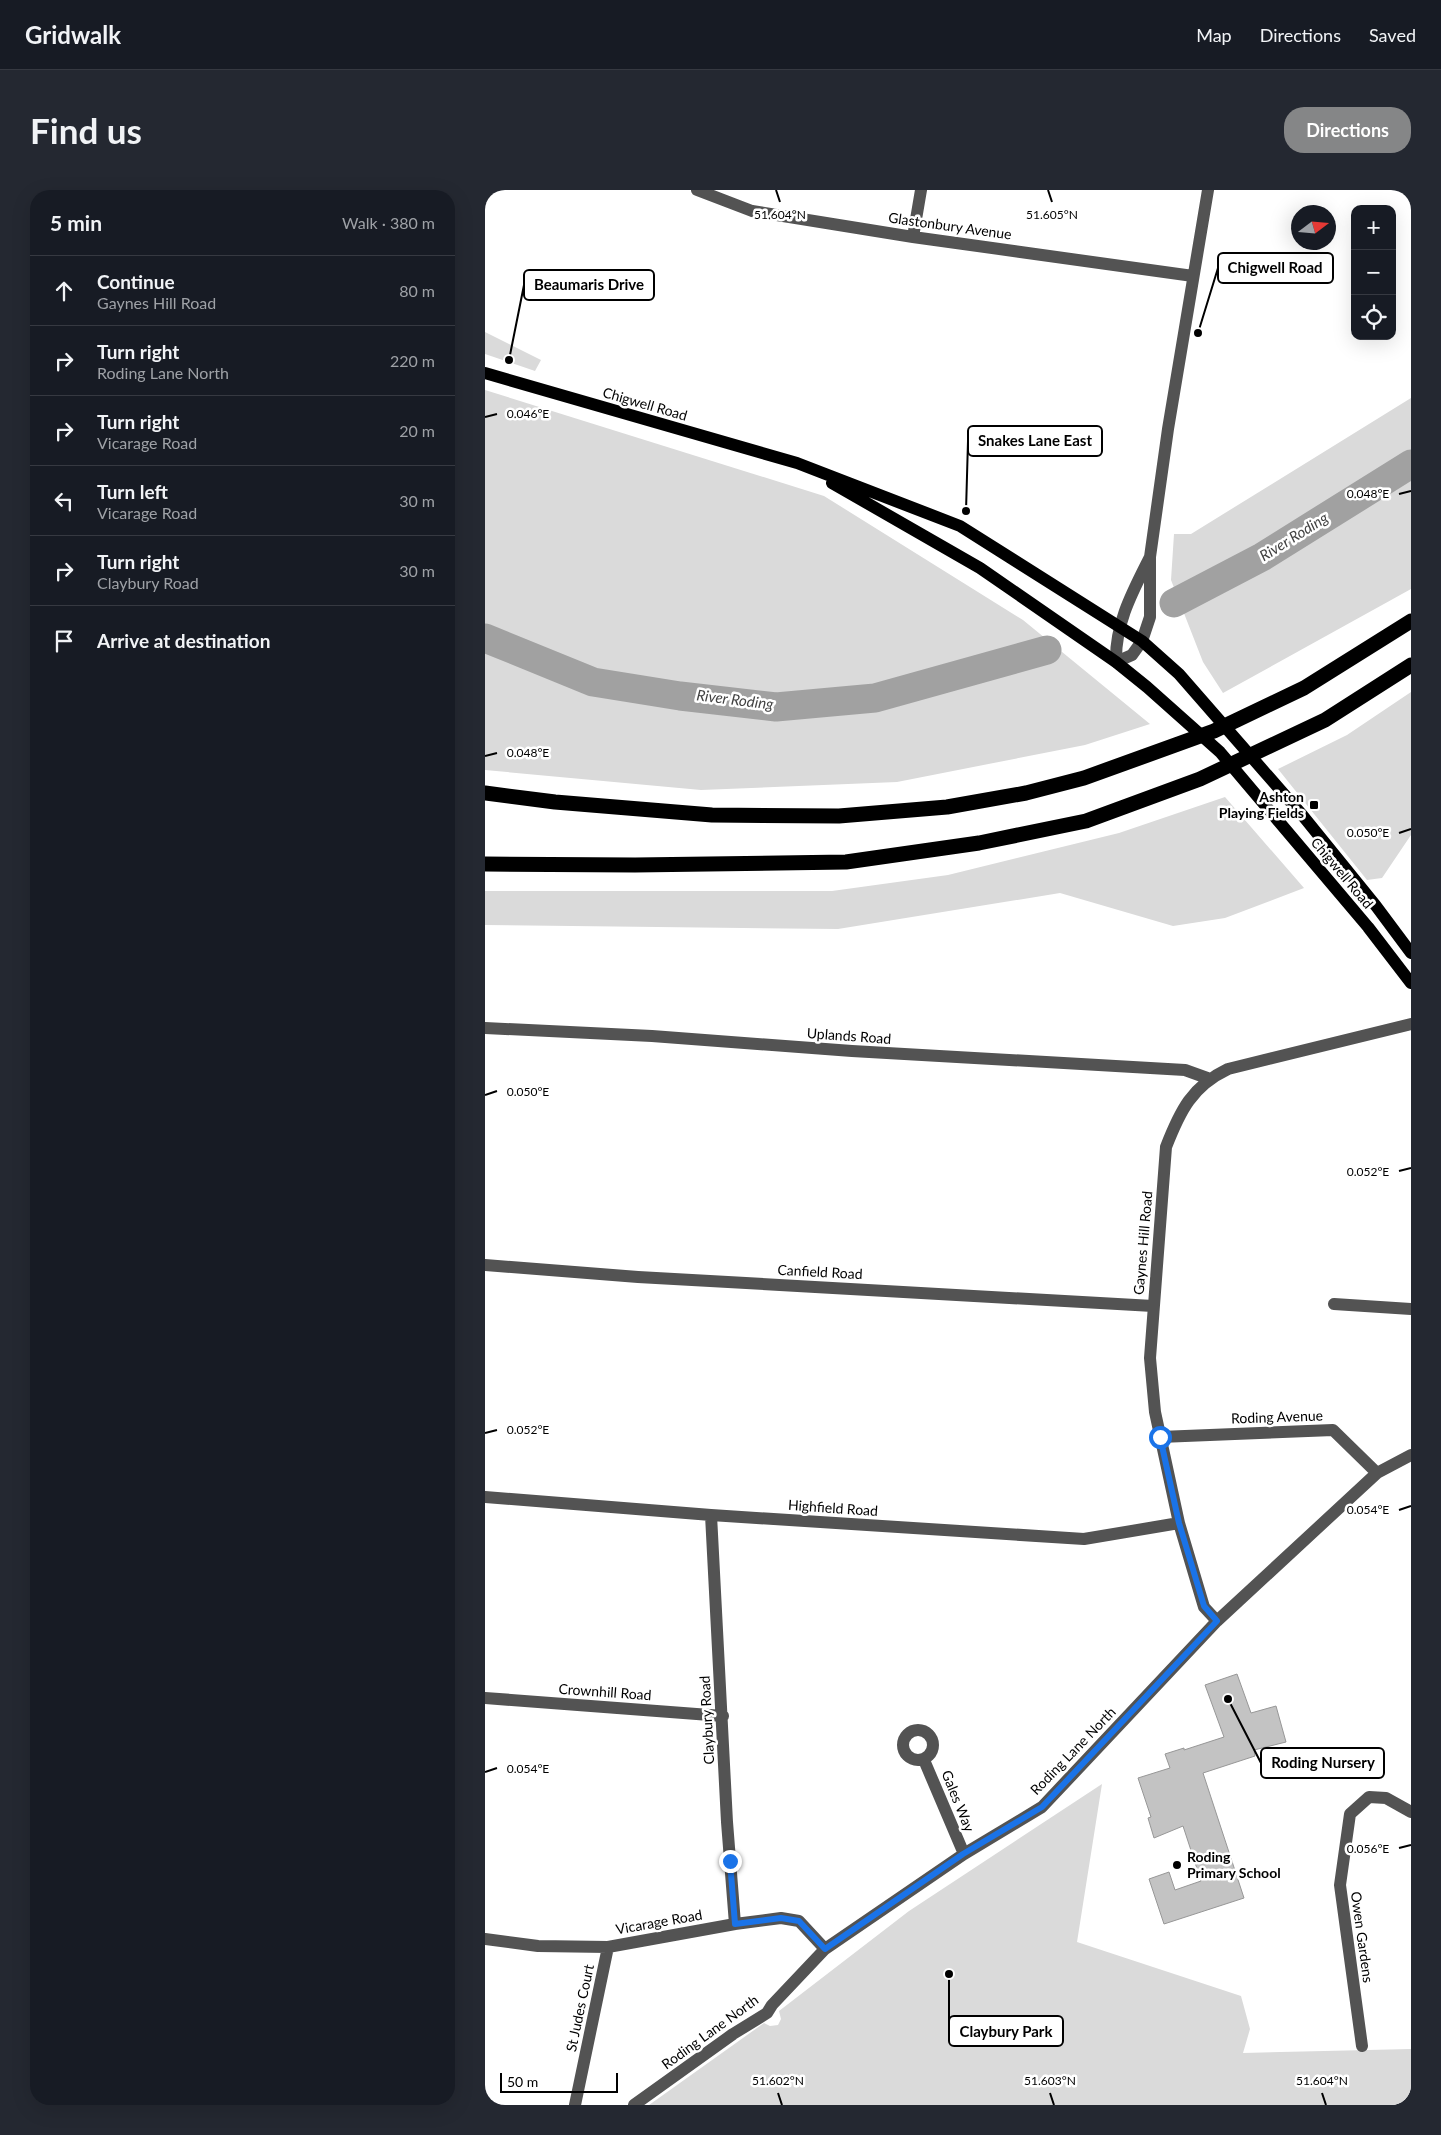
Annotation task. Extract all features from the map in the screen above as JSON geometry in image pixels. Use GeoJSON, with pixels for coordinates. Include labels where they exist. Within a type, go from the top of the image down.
{"type":"FeatureCollection","features":[{"type":"Feature","properties":{"kind":"highway"},"geometry":{"type":"LineString","coordinates":[[485,792],[555,802],[712,815],[839,816],[947,807],[1026,793],[1084,778],[1214,731],[1304,688],[1411,621]]}},
{"type":"Feature","properties":{"kind":"highway"},"geometry":{"type":"LineString","coordinates":[[485,864],[635,865],[846,862],[979,843],[1086,821],[1201,780],[1325,720],[1411,665]]}},
{"type":"Feature","properties":{"kind":"main road","name":"Chigwell Road"},"geometry":{"type":"LineString","coordinates":[[485,373],[797,463],[960,526],[1142,641],[1179,674],[1303,816],[1376,906],[1411,953]]}},
{"type":"Feature","properties":{"kind":"main road","name":"Chigwell Road"},"geometry":{"type":"LineString","coordinates":[[797,463],[980,568],[1116,662],[1220,752],[1368,928],[1411,983]]}},
{"type":"Feature","properties":{"kind":"street"},"geometry":{"type":"LineString","coordinates":[[913,237],[921,190]]}},
{"type":"Feature","properties":{"kind":"street"},"geometry":{"type":"LineString","coordinates":[[1150,557],[1129,600],[1119,626],[1116,662],[1132,655],[1142,641],[1150,617],[1150,557],[1208,190]]}},
{"type":"Feature","properties":{"kind":"street","name":"Glastonbury Avenue"},"geometry":{"type":"LineString","coordinates":[[703,191],[752,211],[913,237],[1193,276]]}},
{"type":"Feature","properties":{"kind":"street","name":"Gaynes Hill Road"},"geometry":{"type":"LineString","coordinates":[[1217,1621],[1204,1606],[1179,1523],[1155,1412],[1150,1358],[1166,1147],[1178,1115],[1187,1101],[1210,1079],[1228,1069],[1411,1024]]}},
{"type":"Feature","properties":{"kind":"street","name":"Uplands Road"},"geometry":{"type":"LineString","coordinates":[[485,1028],[652,1036],[852,1051],[1185,1070],[1210,1079]]}},
{"type":"Feature","properties":{"kind":"street","name":"Canfield Road"},"geometry":{"type":"LineString","coordinates":[[485,1265],[638,1277],[1153,1306]]}},
{"type":"Feature","properties":{"kind":"street"},"geometry":{"type":"LineString","coordinates":[[1334,1304],[1411,1309]]}},
{"type":"Feature","properties":{"kind":"street","name":"Roding Avenue"},"geometry":{"type":"LineString","coordinates":[[1160,1437],[1333,1430],[1377,1473]]}},
{"type":"Feature","properties":{"kind":"street","name":"Roding Lane North"},"geometry":{"type":"LineString","coordinates":[[634,2105],[733,2034],[767,2013],[772,2005],[825,1949],[963,1854],[1042,1807],[1217,1621],[1377,1473],[1411,1455]]}},
{"type":"Feature","properties":{"kind":"street","name":"Highfield Road"},"geometry":{"type":"LineString","coordinates":[[485,1497],[711,1515],[1084,1538],[1179,1523]]}},
{"type":"Feature","properties":{"kind":"street","name":"Claybury Road"},"geometry":{"type":"LineString","coordinates":[[711,1515],[723,1716],[727,1822],[735,1924]]}},
{"type":"Feature","properties":{"kind":"street","name":"Crownhill Road"},"geometry":{"type":"LineString","coordinates":[[485,1698],[723,1716]]}},
{"type":"Feature","properties":{"kind":"street","name":"Gales Way"},"geometry":{"type":"LineString","coordinates":[[925,1760],[963,1854]]}},
{"type":"Feature","properties":{"kind":"street","name":"Owen Gardens"},"geometry":{"type":"LineString","coordinates":[[1362,2046],[1340,1885],[1350,1814],[1369,1797],[1386,1798],[1411,1812]]}},
{"type":"Feature","properties":{"kind":"street","name":"Vicarage Road"},"geometry":{"type":"LineString","coordinates":[[485,1939],[538,1946],[608,1947],[735,1924],[781,1918],[799,1921],[825,1949]]}},
{"type":"Feature","properties":{"kind":"street","name":"St Judes Court"},"geometry":{"type":"LineString","coordinates":[[575,2105],[608,1947]]}},
{"type":"Feature","properties":{"kind":"shaded area"},"geometry":{"type":"Polygon","coordinates":[[[485,332],[541,360],[535,371],[485,354],[485,332]]]}},
{"type":"Feature","properties":{"kind":"shaded area"},"geometry":{"type":"Polygon","coordinates":[[[485,390],[824,496],[1023,620],[1150,724],[1085,745],[897,782],[701,790],[485,770],[485,390]]]}},
{"type":"Feature","properties":{"kind":"shaded area"},"geometry":{"type":"Polygon","coordinates":[[[1411,398],[1411,589],[1223,693],[1203,662],[1171,580],[1174,534],[1191,534],[1411,398]]]}},
{"type":"Feature","properties":{"kind":"shaded area"},"geometry":{"type":"Polygon","coordinates":[[[1411,692],[1411,835],[1382,878],[1367,880],[1278,769],[1347,735],[1411,692]]]}},
{"type":"Feature","properties":{"kind":"shaded area"},"geometry":{"type":"Polygon","coordinates":[[[1225,797],[1304,888],[1225,918],[1173,926],[1060,893],[838,929],[485,925],[485,891],[832,891],[948,875],[1119,833],[1225,797]]]}},
{"type":"Feature","properties":{"kind":"shaded area"},"geometry":{"type":"Polygon","coordinates":[[[1102,1784],[1077,1942],[1241,1996],[1250,2029],[1243,2053],[1411,2049],[1411,2105],[649,2105],[764,2023],[770,2026],[778,2025],[781,2019],[779,2011],[909,1911],[1102,1784]]]}},
{"type":"Feature","properties":{"kind":"building"},"geometry":{"type":"Polygon","coordinates":[[[1237,1674],[1251,1713],[1276,1706],[1286,1742],[1254,1750],[1255,1756],[1203,1773],[1244,1898],[1164,1924],[1149,1879],[1169,1872],[1175,1890],[1201,1881],[1183,1826],[1154,1838],[1148,1818],[1151,1817],[1138,1778],[1170,1768],[1165,1754],[1224,1737],[1205,1685],[1237,1674]]]}},
{"type":"Feature","properties":{"kind":"waterway","name":"River Roding"},"geometry":{"type":"LineString","coordinates":[[1174,603],[1262,557],[1411,464]]}},
{"type":"Feature","properties":{"kind":"waterway","name":"River Roding"},"geometry":{"type":"LineString","coordinates":[[485,638],[593,682],[680,696],[776,707],[875,698],[1047,650]]}},
{"type":"Feature","properties":{"kind":"place","name":"Chigwell Road"},"geometry":{"type":"Point","coordinates":[1198,333]}},
{"type":"Feature","properties":{"kind":"place","name":"Beaumaris Drive"},"geometry":{"type":"Point","coordinates":[509,360]}},
{"type":"Feature","properties":{"kind":"place","name":"Snakes Lane East"},"geometry":{"type":"Point","coordinates":[966,511]}},
{"type":"Feature","properties":{"kind":"place","name":"Ashton Playing Fields"},"geometry":{"type":"Point","coordinates":[1314,805]}},
{"type":"Feature","properties":{"kind":"place","name":"Roding Nursery"},"geometry":{"type":"Point","coordinates":[1228,1699]}},
{"type":"Feature","properties":{"kind":"place","name":"Roding Primary School"},"geometry":{"type":"Point","coordinates":[1177,1865]}},
{"type":"Feature","properties":{"kind":"place","name":"Claybury Park"},"geometry":{"type":"Point","coordinates":[949,1974]}},
{"type":"Feature","properties":{"kind":"route"},"geometry":{"type":"LineString","coordinates":[[730,1861],[735,1924],[781,1918],[799,1921],[825,1949],[963,1854],[1042,1807],[1217,1621],[1204,1606],[1179,1523],[1160,1437]]}}]}
